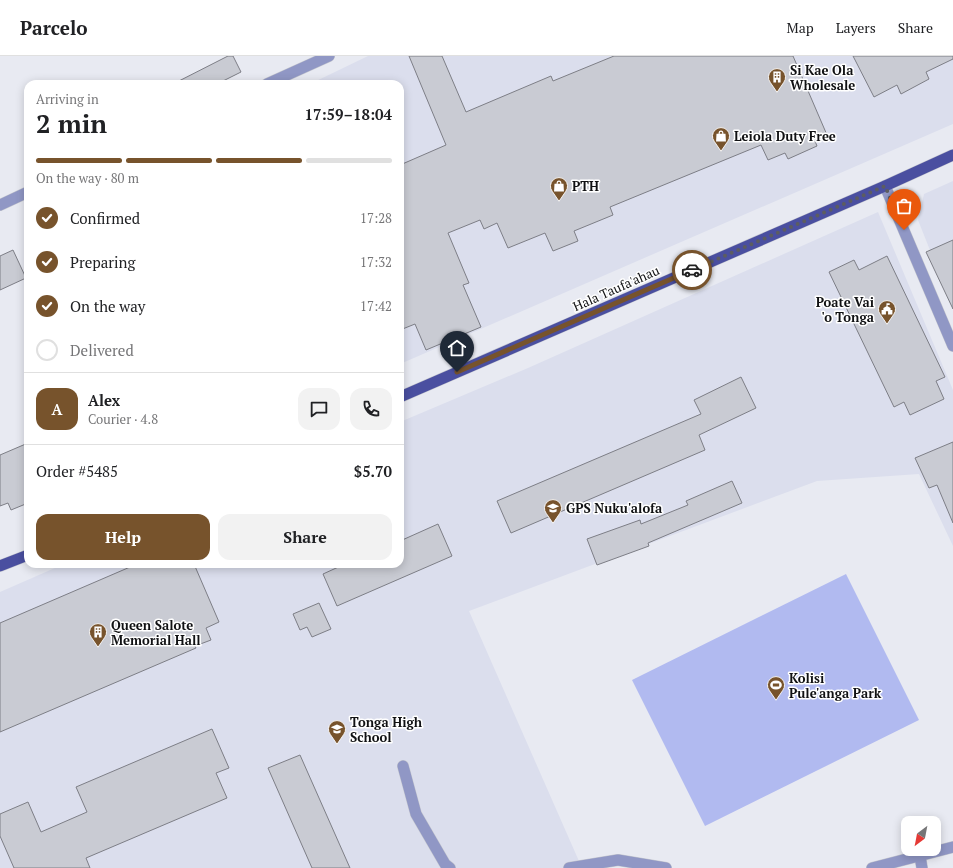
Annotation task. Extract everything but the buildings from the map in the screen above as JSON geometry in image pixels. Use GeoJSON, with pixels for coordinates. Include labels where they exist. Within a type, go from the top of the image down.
{"type":"FeatureCollection","features":[{"type":"Feature","properties":{"kind":"main road","name":"Hala Taufa'ahau"},"geometry":{"type":"LineString","coordinates":[[404,395],[953,155]]}},
{"type":"Feature","properties":{"kind":"main road"},"geometry":{"type":"LineString","coordinates":[[0,566],[24,557]]}},
{"type":"Feature","properties":{"kind":"street"},"geometry":{"type":"LineString","coordinates":[[276,80],[329,56]]}},
{"type":"Feature","properties":{"kind":"street"},"geometry":{"type":"LineString","coordinates":[[885,186],[953,346]]}},
{"type":"Feature","properties":{"kind":"street"},"geometry":{"type":"LineString","coordinates":[[0,205],[24,194]]}},
{"type":"Feature","properties":{"kind":"street"},"geometry":{"type":"LineString","coordinates":[[403,766],[416,814],[445,864],[450,868]]}},
{"type":"Feature","properties":{"kind":"street"},"geometry":{"type":"LineString","coordinates":[[941,850],[953,846]]}},
{"type":"Feature","properties":{"kind":"street"},"geometry":{"type":"LineString","coordinates":[[872,868],[920,856],[922,868]]}},
{"type":"Feature","properties":{"kind":"street"},"geometry":{"type":"LineString","coordinates":[[570,868],[618,860],[666,868]]}},
{"type":"Feature","properties":{"kind":"shaded area"},"geometry":{"type":"Polygon","coordinates":[[[368,56],[953,56],[953,124],[404,362],[404,80],[318,80],[368,56]]]}},
{"type":"Feature","properties":{"kind":"shaded area"},"geometry":{"type":"Polygon","coordinates":[[[953,181],[953,308],[918,220],[924,194],[953,181]]]}},
{"type":"Feature","properties":{"kind":"shaded area"},"geometry":{"type":"Polygon","coordinates":[[[878,212],[953,390],[953,546],[919,474],[817,481],[469,611],[582,868],[0,868],[0,592],[55,568],[404,568],[404,420],[528,368],[878,212]]]}},
{"type":"Feature","properties":{"kind":"shaded area","name":"Kolisi Pule'anga Park"},"geometry":{"type":"Polygon","coordinates":[[[846,574],[919,720],[705,826],[632,680],[846,574]]]}},
{"type":"Feature","properties":{"kind":"way so far"},"geometry":{"type":"LineString","coordinates":[[692,270],[885,186],[904,230]]}},
{"type":"Feature","properties":{"kind":"place","name":"Si Kae Ola Wholesale"},"geometry":{"type":"Point","coordinates":[777,92]}},
{"type":"Feature","properties":{"kind":"place","name":"Leiola Duty Free"},"geometry":{"type":"Point","coordinates":[721,151]}},
{"type":"Feature","properties":{"kind":"place","name":"PTH"},"geometry":{"type":"Point","coordinates":[559,201]}},
{"type":"Feature","properties":{"kind":"place","name":"Poate Vai 'o Tonga"},"geometry":{"type":"Point","coordinates":[887,324]}},
{"type":"Feature","properties":{"kind":"place","name":"GPS Nuku'alofa"},"geometry":{"type":"Point","coordinates":[553,523]}},
{"type":"Feature","properties":{"kind":"place","name":"Queen Salote Memorial Hall"},"geometry":{"type":"Point","coordinates":[98,647]}},
{"type":"Feature","properties":{"kind":"place","name":"Kolisi Pule'anga Park"},"geometry":{"type":"Point","coordinates":[776,700]}},
{"type":"Feature","properties":{"kind":"place","name":"Tonga High School"},"geometry":{"type":"Point","coordinates":[337,744]}},
{"type":"Feature","properties":{"kind":"route"},"geometry":{"type":"LineString","coordinates":[[457,372],[692,270]]}}]}
